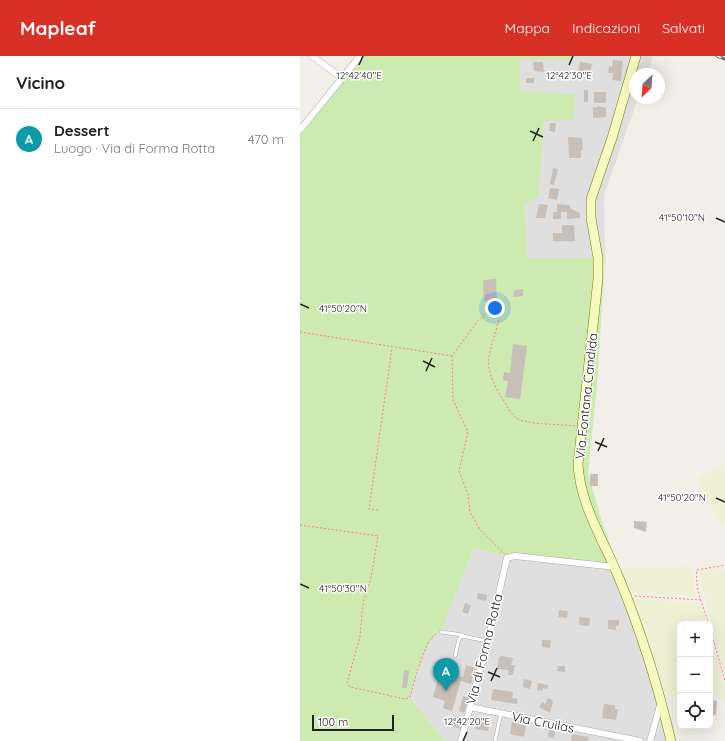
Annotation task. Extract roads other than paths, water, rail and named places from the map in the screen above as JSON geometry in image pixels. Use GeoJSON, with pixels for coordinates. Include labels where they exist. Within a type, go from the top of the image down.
{"type":"FeatureCollection","features":[{"type":"Feature","properties":{"kind":"main road","name":"Via Fontana Candida"},"geometry":{"type":"LineString","coordinates":[[636,56],[591,199],[591,218],[598,258],[598,279],[578,464],[581,486],[595,526],[615,567],[626,596],[661,700],[671,741]]}},
{"type":"Feature","properties":{"kind":"main road","name":"Via Fontana Candida"},"geometry":{"type":"LineString","coordinates":[[626,90],[642,56]]}},
{"type":"Feature","properties":{"kind":"street"},"geometry":{"type":"LineString","coordinates":[[312,56],[342,78]]}},
{"type":"Feature","properties":{"kind":"street"},"geometry":{"type":"LineString","coordinates":[[300,130],[360,56]]}},
{"type":"Feature","properties":{"kind":"street","name":"Via di Forma Rotta"},"geometry":{"type":"LineString","coordinates":[[461,741],[487,641],[504,563],[508,557],[515,556],[615,567]]}},
{"type":"Feature","properties":{"kind":"street"},"geometry":{"type":"LineString","coordinates":[[650,741],[661,700]]}},
{"type":"Feature","properties":{"kind":"street","name":"Via Cruilas"},"geometry":{"type":"LineString","coordinates":[[470,707],[640,741]]}},
{"type":"Feature","properties":{"kind":"lane"},"geometry":{"type":"LineString","coordinates":[[440,632],[487,641]]}},
{"type":"Feature","properties":{"kind":"lane"},"geometry":{"type":"LineString","coordinates":[[455,656],[459,638],[463,636]]}},
{"type":"Feature","properties":{"kind":"lane"},"geometry":{"type":"LineString","coordinates":[[495,741],[501,713]]}},
{"type":"Feature","properties":{"kind":"railway"},"geometry":{"type":"LineString","coordinates":[[717,56],[725,59]]}},
{"type":"Feature","properties":{"kind":"place","name":"Dessert"},"geometry":{"type":"Point","coordinates":[446,691]}}]}
